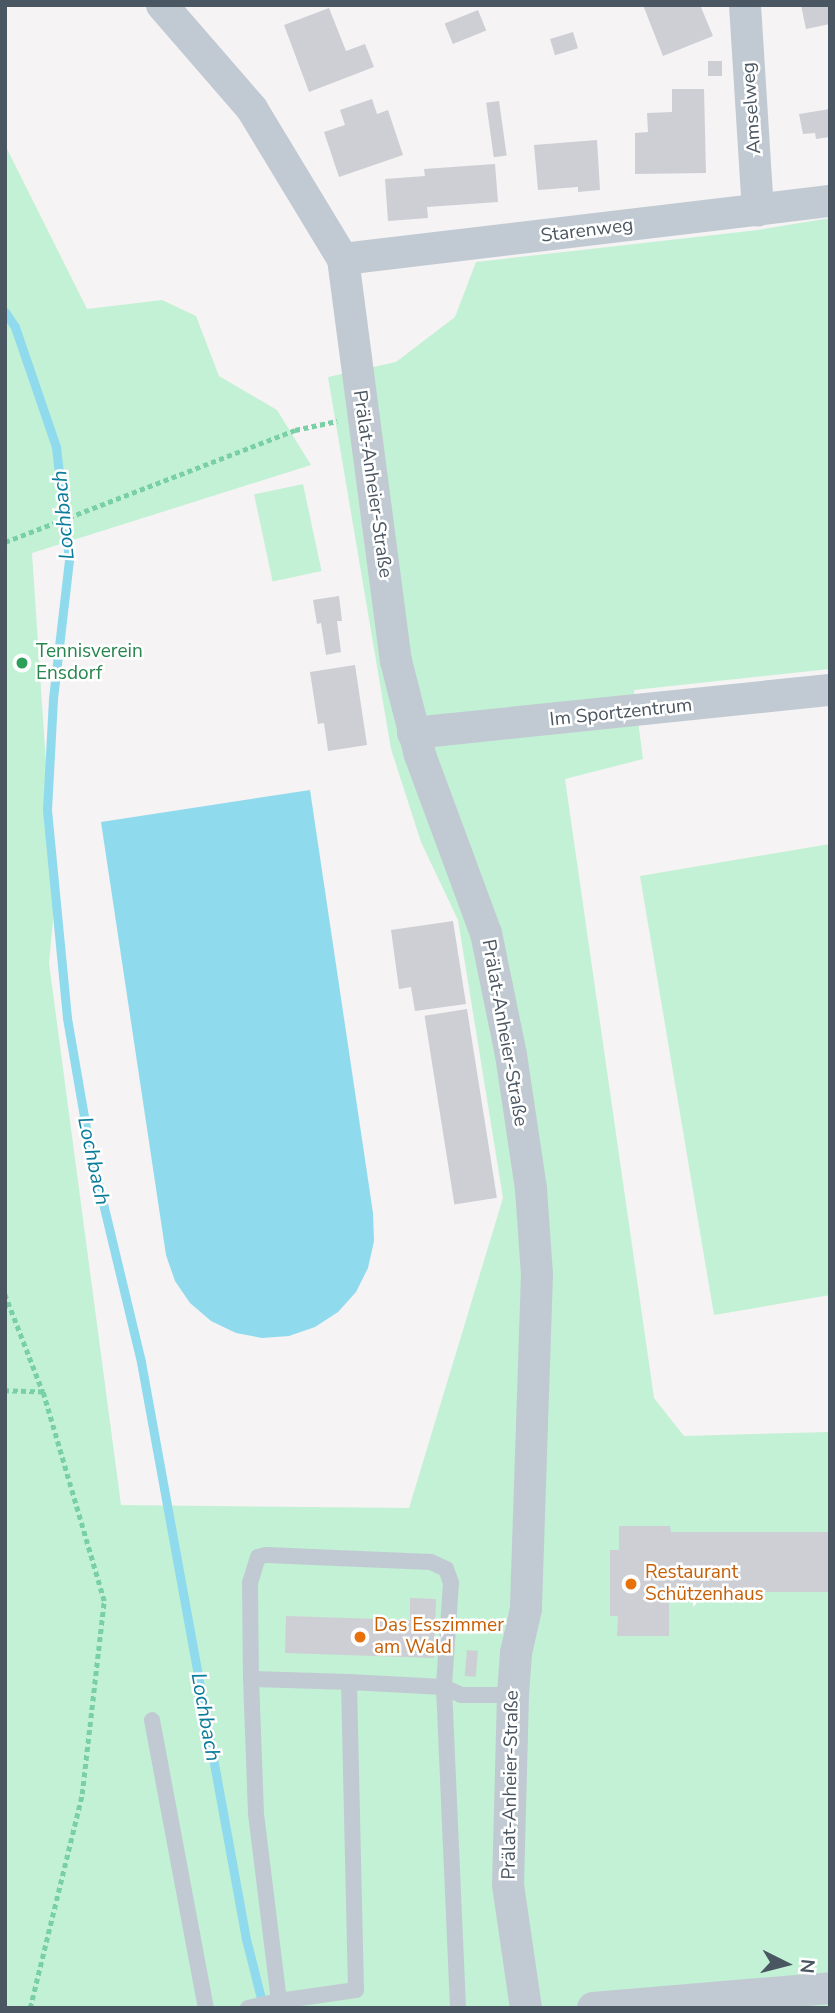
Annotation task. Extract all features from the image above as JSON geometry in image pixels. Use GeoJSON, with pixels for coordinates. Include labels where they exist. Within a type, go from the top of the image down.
{"type":"FeatureCollection","features":[{"type":"Feature","properties":{"kind":"street","name":"Prälat-Anheier-Straße"},"geometry":{"type":"LineString","coordinates":[[162,5],[252,109],[343,259],[396,661],[413,733],[468,883],[494,964],[531,1189],[537,1274],[530,1529],[526,1609],[516,1653],[513,1695],[508,1885],[526,2008]]}},
{"type":"Feature","properties":{"kind":"street","name":"Amselweg"},"geometry":{"type":"LineString","coordinates":[[745,5],[758,211]]}},
{"type":"Feature","properties":{"kind":"street","name":"Starenweg"},"geometry":{"type":"LineString","coordinates":[[343,259],[830,201]]}},
{"type":"Feature","properties":{"kind":"street","name":"Im Sportzentrum"},"geometry":{"type":"LineString","coordinates":[[413,733],[830,690]]}},
{"type":"Feature","properties":{"kind":"street"},"geometry":{"type":"LineString","coordinates":[[593,2008],[830,1988]]}},
{"type":"Feature","properties":{"kind":"lane"},"geometry":{"type":"LineString","coordinates":[[279,2001],[256,1814],[251,1679],[250,1583],[258,1558],[266,1555],[431,1562],[442,1565],[451,1583],[444,1687],[458,2008]]}},
{"type":"Feature","properties":{"kind":"lane"},"geometry":{"type":"LineString","coordinates":[[251,1679],[444,1687],[461,1695],[513,1695]]}},
{"type":"Feature","properties":{"kind":"lane"},"geometry":{"type":"LineString","coordinates":[[349,1682],[357,2008]]}},
{"type":"Feature","properties":{"kind":"lane"},"geometry":{"type":"LineString","coordinates":[[152,1720],[206,2008]]}},
{"type":"Feature","properties":{"kind":"lane"},"geometry":{"type":"LineString","coordinates":[[252,2007],[356,1990]]}},
{"type":"Feature","properties":{"kind":"path"},"geometry":{"type":"LineString","coordinates":[[5,542],[295,430],[362,415]]}},
{"type":"Feature","properties":{"kind":"path"},"geometry":{"type":"LineString","coordinates":[[5,1294],[43,1392],[104,1601],[82,1794],[30,2008]]}},
{"type":"Feature","properties":{"kind":"path"},"geometry":{"type":"LineString","coordinates":[[5,1391],[43,1392]]}},
{"type":"Feature","properties":{"kind":"green space"},"geometry":{"type":"Polygon","coordinates":[[[5,145],[87,309],[162,300],[196,316],[219,376],[277,410],[311,465],[32,553],[55,899],[49,963],[121,1505],[409,1508],[503,1198],[458,920],[421,842],[391,749],[328,377],[396,362],[455,317],[476,262],[758,230],[830,218],[830,669],[634,690],[643,759],[565,779],[654,1398],[684,1436],[830,1432],[830,2008],[5,2008],[5,145]]]}},
{"type":"Feature","properties":{"kind":"green space"},"geometry":{"type":"Polygon","coordinates":[[[303,484],[322,571],[273,581],[254,494],[303,484]]]}},
{"type":"Feature","properties":{"kind":"green space"},"geometry":{"type":"Polygon","coordinates":[[[830,844],[830,1295],[714,1315],[640,876],[830,844]]]}},
{"type":"Feature","properties":{"kind":"water"},"geometry":{"type":"Polygon","coordinates":[[[310,790],[373,1213],[374,1241],[368,1268],[356,1292],[338,1312],[315,1327],[289,1336],[262,1338],[236,1333],[211,1321],[190,1303],[175,1281],[166,1255],[101,822],[310,790]]]}},
{"type":"Feature","properties":{"kind":"building"},"geometry":{"type":"Polygon","coordinates":[[[643,5],[700,5],[713,36],[663,56],[643,5]]]}},
{"type":"Feature","properties":{"kind":"building"},"geometry":{"type":"Polygon","coordinates":[[[801,5],[830,5],[830,24],[806,29],[801,5]]]}},
{"type":"Feature","properties":{"kind":"building"},"geometry":{"type":"Polygon","coordinates":[[[329,8],[346,51],[365,44],[374,67],[309,92],[284,25],[329,8]]]}},
{"type":"Feature","properties":{"kind":"building"},"geometry":{"type":"Polygon","coordinates":[[[478,10],[486,30],[453,44],[445,23],[478,10]]]}},
{"type":"Feature","properties":{"kind":"building"},"geometry":{"type":"Polygon","coordinates":[[[573,32],[578,48],[555,55],[550,39],[573,32]]]}},
{"type":"Feature","properties":{"kind":"building"},"geometry":{"type":"Polygon","coordinates":[[[708,61],[722,61],[722,76],[708,76],[708,61]]]}},
{"type":"Feature","properties":{"kind":"building"},"geometry":{"type":"Polygon","coordinates":[[[672,89],[704,89],[706,173],[635,174],[635,133],[648,132],[647,113],[672,112],[672,89]]]}},
{"type":"Feature","properties":{"kind":"building"},"geometry":{"type":"Polygon","coordinates":[[[372,99],[377,114],[388,110],[403,155],[339,177],[324,132],[345,125],[340,110],[372,99]]]}},
{"type":"Feature","properties":{"kind":"building"},"geometry":{"type":"Polygon","coordinates":[[[499,101],[507,155],[494,157],[486,103],[499,101]]]}},
{"type":"Feature","properties":{"kind":"building"},"geometry":{"type":"Polygon","coordinates":[[[830,109],[830,137],[816,139],[815,133],[803,134],[799,114],[830,109]]]}},
{"type":"Feature","properties":{"kind":"building"},"geometry":{"type":"Polygon","coordinates":[[[597,140],[600,190],[578,192],[578,187],[538,190],[534,145],[597,140]]]}},
{"type":"Feature","properties":{"kind":"building"},"geometry":{"type":"Polygon","coordinates":[[[495,164],[498,202],[427,207],[428,218],[388,221],[385,179],[425,176],[424,169],[495,164]]]}},
{"type":"Feature","properties":{"kind":"building"},"geometry":{"type":"Polygon","coordinates":[[[339,596],[342,621],[337,621],[341,652],[326,655],[321,623],[317,624],[313,600],[339,596]]]}},
{"type":"Feature","properties":{"kind":"building"},"geometry":{"type":"Polygon","coordinates":[[[355,665],[367,745],[328,751],[324,723],[318,724],[310,672],[355,665]]]}},
{"type":"Feature","properties":{"kind":"building"},"geometry":{"type":"Polygon","coordinates":[[[453,921],[466,1004],[415,1011],[411,987],[399,989],[391,930],[453,921]]]}},
{"type":"Feature","properties":{"kind":"building"},"geometry":{"type":"Polygon","coordinates":[[[467,1009],[497,1198],[454,1204],[425,1016],[467,1009]]]}},
{"type":"Feature","properties":{"kind":"building"},"geometry":{"type":"Polygon","coordinates":[[[619,1526],[670,1526],[671,1532],[830,1532],[830,1592],[669,1592],[669,1636],[617,1636],[618,1616],[610,1616],[610,1550],[619,1550],[619,1526]]]}},
{"type":"Feature","properties":{"kind":"building","name":"Das Esszimmer am Wald"},"geometry":{"type":"Polygon","coordinates":[[[410,1598],[436,1599],[434,1658],[285,1653],[286,1616],[410,1620],[410,1598]]]}},
{"type":"Feature","properties":{"kind":"building"},"geometry":{"type":"Polygon","coordinates":[[[467,1650],[478,1651],[476,1677],[465,1676],[467,1650]]]}},
{"type":"Feature","properties":{"kind":"waterway","name":"Lochbach"},"geometry":{"type":"LineString","coordinates":[[5,312],[15,327],[56,447],[69,560],[53,699],[47,810],[67,1018],[89,1145],[141,1362],[246,1939],[263,2006]]}},
{"type":"Feature","properties":{"kind":"place","name":"Tennisverein Ensdorf"},"geometry":{"type":"Point","coordinates":[22,663]}},
{"type":"Feature","properties":{"kind":"place","name":"Restaurant Schützenhaus"},"geometry":{"type":"Point","coordinates":[631,1584]}},
{"type":"Feature","properties":{"kind":"place","name":"Das Esszimmer am Wald"},"geometry":{"type":"Point","coordinates":[360,1637]}}]}
